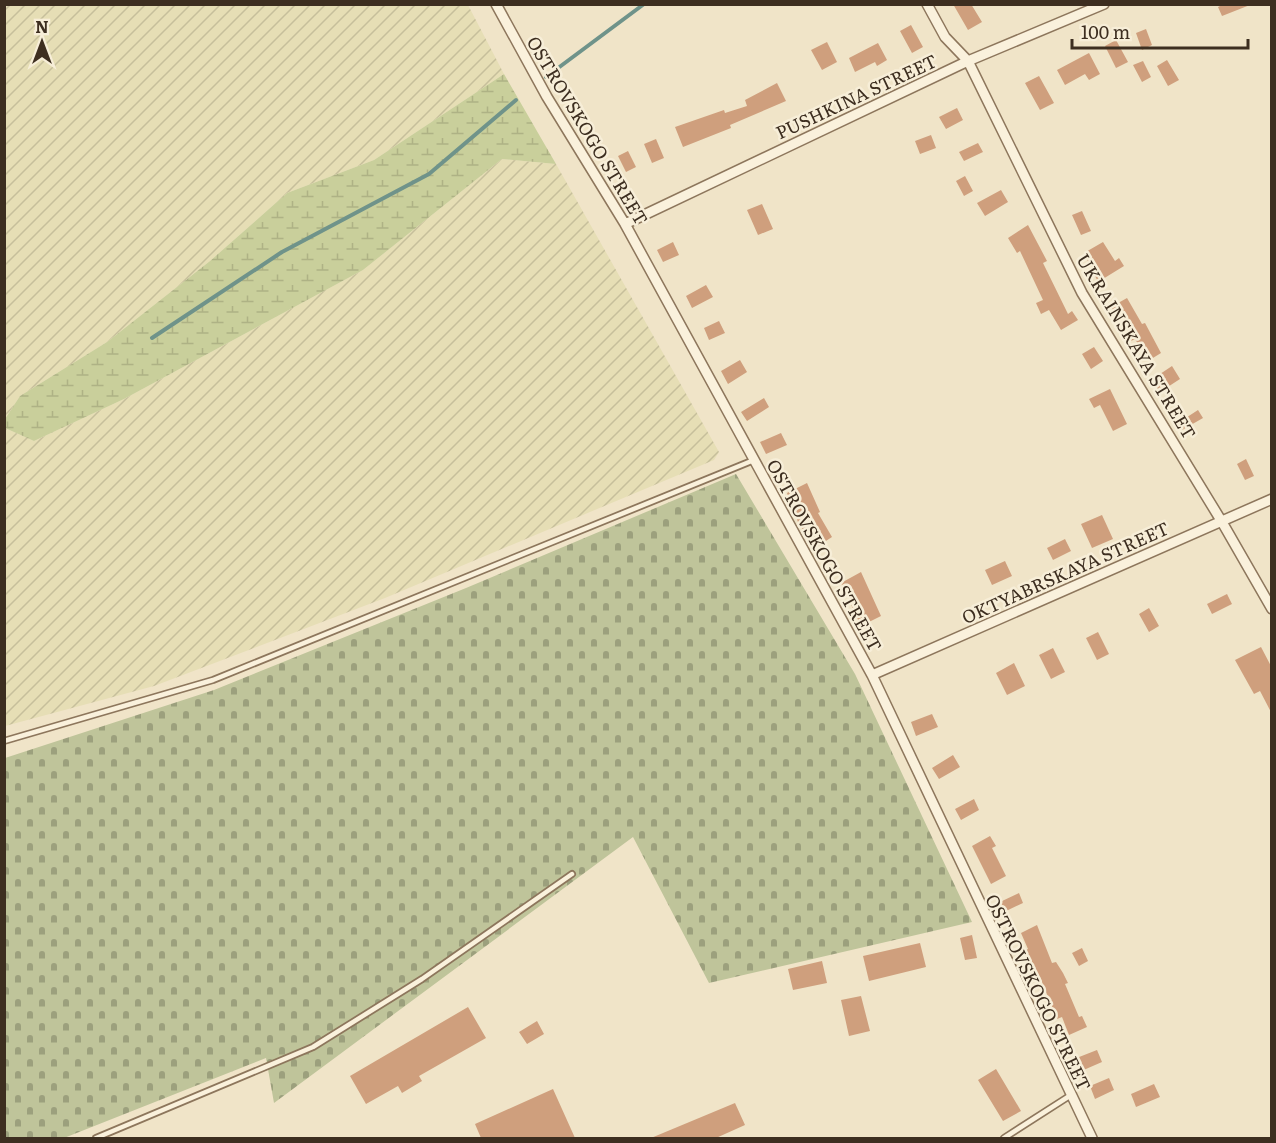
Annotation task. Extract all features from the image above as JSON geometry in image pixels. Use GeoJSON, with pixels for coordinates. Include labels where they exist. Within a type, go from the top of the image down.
{"type":"FeatureCollection","features":[{"type":"Feature","properties":{"kind":"street","name":"OSTROVSKOGO STREET"},"geometry":{"type":"LineString","coordinates":[[496,4],[547,97],[625,224],[872,675],[1092,1138]]}},
{"type":"Feature","properties":{"kind":"street","name":"UKRAINSKAYA STREET"},"geometry":{"type":"LineString","coordinates":[[927,4],[945,37],[968,61],[1082,293],[1222,522],[1272,609]]}},
{"type":"Feature","properties":{"kind":"street","name":"PUSHKINA STREET"},"geometry":{"type":"LineString","coordinates":[[625,224],[968,61],[1104,4]]}},
{"type":"Feature","properties":{"kind":"street","name":"OKTYABRSKAYA STREET"},"geometry":{"type":"LineString","coordinates":[[872,675],[1272,499]]}},
{"type":"Feature","properties":{"kind":"lane"},"geometry":{"type":"LineString","coordinates":[[4,741],[213,680],[754,460]]}},
{"type":"Feature","properties":{"kind":"lane"},"geometry":{"type":"LineString","coordinates":[[96,1138],[313,1047],[422,979],[572,873]]}},
{"type":"Feature","properties":{"kind":"lane"},"geometry":{"type":"LineString","coordinates":[[1004,1138],[1071,1095]]}},
{"type":"Feature","properties":{"kind":"shaded area"},"geometry":{"type":"Polygon","coordinates":[[[5,5],[468,5],[504,74],[374,160],[287,193],[210,261],[107,342],[20,396],[5,419],[5,5]]]}},
{"type":"Feature","properties":{"kind":"shaded area"},"geometry":{"type":"Polygon","coordinates":[[[502,159],[556,164],[719,452],[714,460],[385,598],[154,686],[5,726],[5,428],[34,441],[124,399],[363,270],[502,159]]]}},
{"type":"Feature","properties":{"kind":"green space"},"geometry":{"type":"Polygon","coordinates":[[[504,74],[556,164],[502,159],[363,270],[124,399],[34,441],[5,428],[5,419],[20,396],[107,342],[210,261],[287,193],[374,160],[504,74]]]}},
{"type":"Feature","properties":{"kind":"green space"},"geometry":{"type":"Polygon","coordinates":[[[736,474],[855,674],[972,922],[709,983],[633,837],[274,1103],[266,1058],[64,1138],[5,1138],[5,758],[214,690],[466,588],[736,474]]]}},
{"type":"Feature","properties":{"kind":"building"},"geometry":{"type":"Polygon","coordinates":[[[953,4],[971,4],[982,22],[968,30],[953,4]]]}},
{"type":"Feature","properties":{"kind":"building"},"geometry":{"type":"Polygon","coordinates":[[[1224,4],[1250,5],[1222,16],[1218,7],[1224,4]]]}},
{"type":"Feature","properties":{"kind":"building"},"geometry":{"type":"Polygon","coordinates":[[[911,25],[923,47],[912,53],[900,31],[911,25]]]}},
{"type":"Feature","properties":{"kind":"building"},"geometry":{"type":"Polygon","coordinates":[[[1146,29],[1152,45],[1142,50],[1136,33],[1146,29]]]}},
{"type":"Feature","properties":{"kind":"building"},"geometry":{"type":"Polygon","coordinates":[[[1116,40],[1128,62],[1116,68],[1105,46],[1116,40]]]}},
{"type":"Feature","properties":{"kind":"building"},"geometry":{"type":"Polygon","coordinates":[[[827,42],[837,62],[822,70],[811,50],[827,42]]]}},
{"type":"Feature","properties":{"kind":"building"},"geometry":{"type":"Polygon","coordinates":[[[878,43],[887,60],[877,66],[875,62],[855,72],[849,58],[878,43]]]}},
{"type":"Feature","properties":{"kind":"building"},"geometry":{"type":"Polygon","coordinates":[[[1089,53],[1100,74],[1089,80],[1085,74],[1065,85],[1057,70],[1089,53]]]}},
{"type":"Feature","properties":{"kind":"building"},"geometry":{"type":"Polygon","coordinates":[[[1167,60],[1179,80],[1168,86],[1157,66],[1167,60]]]}},
{"type":"Feature","properties":{"kind":"building"},"geometry":{"type":"Polygon","coordinates":[[[1143,61],[1151,77],[1142,82],[1133,65],[1143,61]]]}},
{"type":"Feature","properties":{"kind":"building"},"geometry":{"type":"Polygon","coordinates":[[[1039,76],[1054,103],[1040,110],[1025,83],[1039,76]]]}},
{"type":"Feature","properties":{"kind":"building"},"geometry":{"type":"Polygon","coordinates":[[[777,83],[786,101],[730,125],[731,128],[683,147],[675,127],[724,110],[725,113],[747,106],[745,100],[777,83]]]}},
{"type":"Feature","properties":{"kind":"building"},"geometry":{"type":"Polygon","coordinates":[[[957,108],[963,120],[946,129],[939,117],[957,108]]]}},
{"type":"Feature","properties":{"kind":"building"},"geometry":{"type":"Polygon","coordinates":[[[931,135],[936,148],[920,154],[915,141],[931,135]]]}},
{"type":"Feature","properties":{"kind":"building"},"geometry":{"type":"Polygon","coordinates":[[[656,139],[664,158],[652,163],[644,144],[656,139]]]}},
{"type":"Feature","properties":{"kind":"building"},"geometry":{"type":"Polygon","coordinates":[[[978,143],[983,152],[964,161],[959,152],[978,143]]]}},
{"type":"Feature","properties":{"kind":"building"},"geometry":{"type":"Polygon","coordinates":[[[628,151],[636,167],[626,172],[618,156],[628,151]]]}},
{"type":"Feature","properties":{"kind":"building"},"geometry":{"type":"Polygon","coordinates":[[[965,176],[973,191],[964,196],[956,181],[965,176]]]}},
{"type":"Feature","properties":{"kind":"building"},"geometry":{"type":"Polygon","coordinates":[[[1001,190],[1008,202],[985,216],[977,203],[1001,190]]]}},
{"type":"Feature","properties":{"kind":"building"},"geometry":{"type":"Polygon","coordinates":[[[762,204],[773,229],[758,235],[747,210],[762,204]]]}},
{"type":"Feature","properties":{"kind":"building"},"geometry":{"type":"Polygon","coordinates":[[[1082,211],[1091,231],[1081,235],[1072,215],[1082,211]]]}},
{"type":"Feature","properties":{"kind":"building"},"geometry":{"type":"Polygon","coordinates":[[[1028,225],[1047,261],[1043,263],[1068,314],[1072,311],[1078,320],[1061,330],[1049,310],[1041,314],[1036,303],[1043,300],[1020,251],[1017,253],[1008,238],[1028,225]]]}},
{"type":"Feature","properties":{"kind":"building"},"geometry":{"type":"Polygon","coordinates":[[[673,242],[679,255],[663,262],[657,250],[673,242]]]}},
{"type":"Feature","properties":{"kind":"building"},"geometry":{"type":"Polygon","coordinates":[[[1103,242],[1115,261],[1119,258],[1124,266],[1098,282],[1084,253],[1103,242]]]}},
{"type":"Feature","properties":{"kind":"building"},"geometry":{"type":"Polygon","coordinates":[[[706,285],[713,297],[692,308],[686,296],[706,285]]]}},
{"type":"Feature","properties":{"kind":"building"},"geometry":{"type":"Polygon","coordinates":[[[1127,298],[1142,324],[1145,323],[1161,353],[1148,361],[1135,339],[1131,341],[1111,307],[1127,298]]]}},
{"type":"Feature","properties":{"kind":"building"},"geometry":{"type":"Polygon","coordinates":[[[719,321],[725,333],[709,340],[704,328],[719,321]]]}},
{"type":"Feature","properties":{"kind":"building"},"geometry":{"type":"Polygon","coordinates":[[[1094,347],[1103,361],[1091,369],[1082,354],[1094,347]]]}},
{"type":"Feature","properties":{"kind":"building"},"geometry":{"type":"Polygon","coordinates":[[[740,360],[747,372],[728,384],[721,371],[740,360]]]}},
{"type":"Feature","properties":{"kind":"building"},"geometry":{"type":"Polygon","coordinates":[[[1172,366],[1180,379],[1160,392],[1151,380],[1172,366]]]}},
{"type":"Feature","properties":{"kind":"building"},"geometry":{"type":"Polygon","coordinates":[[[1110,389],[1127,424],[1113,431],[1100,405],[1094,408],[1089,399],[1110,389]]]}},
{"type":"Feature","properties":{"kind":"building"},"geometry":{"type":"Polygon","coordinates":[[[764,398],[769,407],[747,421],[741,412],[764,398]]]}},
{"type":"Feature","properties":{"kind":"building"},"geometry":{"type":"Polygon","coordinates":[[[1198,410],[1203,418],[1182,430],[1178,423],[1198,410]]]}},
{"type":"Feature","properties":{"kind":"building"},"geometry":{"type":"Polygon","coordinates":[[[781,433],[787,445],[766,454],[760,442],[781,433]]]}},
{"type":"Feature","properties":{"kind":"building"},"geometry":{"type":"Polygon","coordinates":[[[1246,459],[1254,476],[1245,480],[1237,464],[1246,459]]]}},
{"type":"Feature","properties":{"kind":"building"},"geometry":{"type":"Polygon","coordinates":[[[807,483],[820,512],[818,513],[832,537],[815,548],[798,522],[787,493],[807,483]]]}},
{"type":"Feature","properties":{"kind":"building"},"geometry":{"type":"Polygon","coordinates":[[[1102,515],[1113,539],[1092,548],[1081,524],[1102,515]]]}},
{"type":"Feature","properties":{"kind":"building"},"geometry":{"type":"Polygon","coordinates":[[[1065,539],[1071,551],[1053,560],[1047,548],[1065,539]]]}},
{"type":"Feature","properties":{"kind":"building"},"geometry":{"type":"Polygon","coordinates":[[[1005,561],[1012,576],[992,585],[985,570],[1005,561]]]}},
{"type":"Feature","properties":{"kind":"building"},"geometry":{"type":"Polygon","coordinates":[[[861,572],[881,616],[861,626],[841,583],[861,572]]]}},
{"type":"Feature","properties":{"kind":"building"},"geometry":{"type":"Polygon","coordinates":[[[1227,594],[1232,604],[1212,614],[1207,604],[1227,594]]]}},
{"type":"Feature","properties":{"kind":"building"},"geometry":{"type":"Polygon","coordinates":[[[1149,608],[1159,626],[1149,632],[1139,614],[1149,608]]]}},
{"type":"Feature","properties":{"kind":"building"},"geometry":{"type":"Polygon","coordinates":[[[1098,632],[1109,654],[1097,660],[1086,638],[1098,632]]]}},
{"type":"Feature","properties":{"kind":"building"},"geometry":{"type":"Polygon","coordinates":[[[1261,647],[1272,668],[1272,714],[1260,691],[1254,694],[1235,660],[1261,647]]]}},
{"type":"Feature","properties":{"kind":"building"},"geometry":{"type":"Polygon","coordinates":[[[1053,648],[1065,672],[1051,679],[1039,655],[1053,648]]]}},
{"type":"Feature","properties":{"kind":"building"},"geometry":{"type":"Polygon","coordinates":[[[1014,663],[1025,686],[1007,695],[996,673],[1014,663]]]}},
{"type":"Feature","properties":{"kind":"building"},"geometry":{"type":"Polygon","coordinates":[[[932,714],[938,727],[916,736],[911,722],[932,714]]]}},
{"type":"Feature","properties":{"kind":"building"},"geometry":{"type":"Polygon","coordinates":[[[953,755],[960,767],[939,779],[932,768],[953,755]]]}},
{"type":"Feature","properties":{"kind":"building"},"geometry":{"type":"Polygon","coordinates":[[[974,799],[979,810],[961,820],[955,809],[974,799]]]}},
{"type":"Feature","properties":{"kind":"building"},"geometry":{"type":"Polygon","coordinates":[[[990,836],[996,846],[992,848],[1006,876],[991,884],[972,846],[990,836]]]}},
{"type":"Feature","properties":{"kind":"building"},"geometry":{"type":"Polygon","coordinates":[[[1019,893],[1023,903],[1004,912],[1000,902],[1019,893]]]}},
{"type":"Feature","properties":{"kind":"building"},"geometry":{"type":"Polygon","coordinates":[[[1037,925],[1052,963],[1056,962],[1063,973],[1068,983],[1065,984],[1079,1017],[1082,1016],[1087,1027],[1069,1035],[1062,1017],[1057,1019],[1040,977],[1037,979],[1024,951],[1028,949],[1021,933],[1037,925]]]}},
{"type":"Feature","properties":{"kind":"building"},"geometry":{"type":"Polygon","coordinates":[[[972,935],[977,958],[965,960],[960,938],[972,935]]]}},
{"type":"Feature","properties":{"kind":"building"},"geometry":{"type":"Polygon","coordinates":[[[920,943],[926,967],[869,981],[863,956],[920,943]]]}},
{"type":"Feature","properties":{"kind":"building"},"geometry":{"type":"Polygon","coordinates":[[[1082,948],[1088,961],[1079,966],[1072,953],[1082,948]]]}},
{"type":"Feature","properties":{"kind":"building"},"geometry":{"type":"Polygon","coordinates":[[[822,961],[827,983],[793,990],[788,969],[822,961]]]}},
{"type":"Feature","properties":{"kind":"building"},"geometry":{"type":"Polygon","coordinates":[[[861,996],[870,1031],[849,1036],[841,1000],[861,996]]]}},
{"type":"Feature","properties":{"kind":"building"},"geometry":{"type":"Polygon","coordinates":[[[468,1007],[486,1038],[419,1076],[422,1081],[402,1093],[398,1086],[366,1104],[350,1076],[468,1007]]]}},
{"type":"Feature","properties":{"kind":"building"},"geometry":{"type":"Polygon","coordinates":[[[537,1021],[544,1034],[527,1044],[519,1032],[537,1021]]]}},
{"type":"Feature","properties":{"kind":"building"},"geometry":{"type":"Polygon","coordinates":[[[1097,1050],[1102,1062],[1079,1072],[1074,1059],[1097,1050]]]}},
{"type":"Feature","properties":{"kind":"building"},"geometry":{"type":"Polygon","coordinates":[[[996,1069],[1021,1111],[1003,1121],[978,1080],[996,1069]]]}},
{"type":"Feature","properties":{"kind":"building"},"geometry":{"type":"Polygon","coordinates":[[[1109,1078],[1114,1090],[1095,1099],[1090,1086],[1109,1078]]]}},
{"type":"Feature","properties":{"kind":"building"},"geometry":{"type":"Polygon","coordinates":[[[1154,1084],[1160,1097],[1136,1107],[1131,1094],[1154,1084]]]}},
{"type":"Feature","properties":{"kind":"building"},"geometry":{"type":"Polygon","coordinates":[[[553,1089],[575,1138],[481,1138],[475,1124],[553,1089]]]}},
{"type":"Feature","properties":{"kind":"building"},"geometry":{"type":"Polygon","coordinates":[[[735,1103],[745,1125],[716,1138],[651,1138],[735,1103]]]}},
{"type":"Feature","properties":{"kind":"waterway"},"geometry":{"type":"LineString","coordinates":[[546,77],[644,4]]}},
{"type":"Feature","properties":{"kind":"waterway"},"geometry":{"type":"LineString","coordinates":[[152,338],[282,252],[429,174],[516,100]]}}]}
